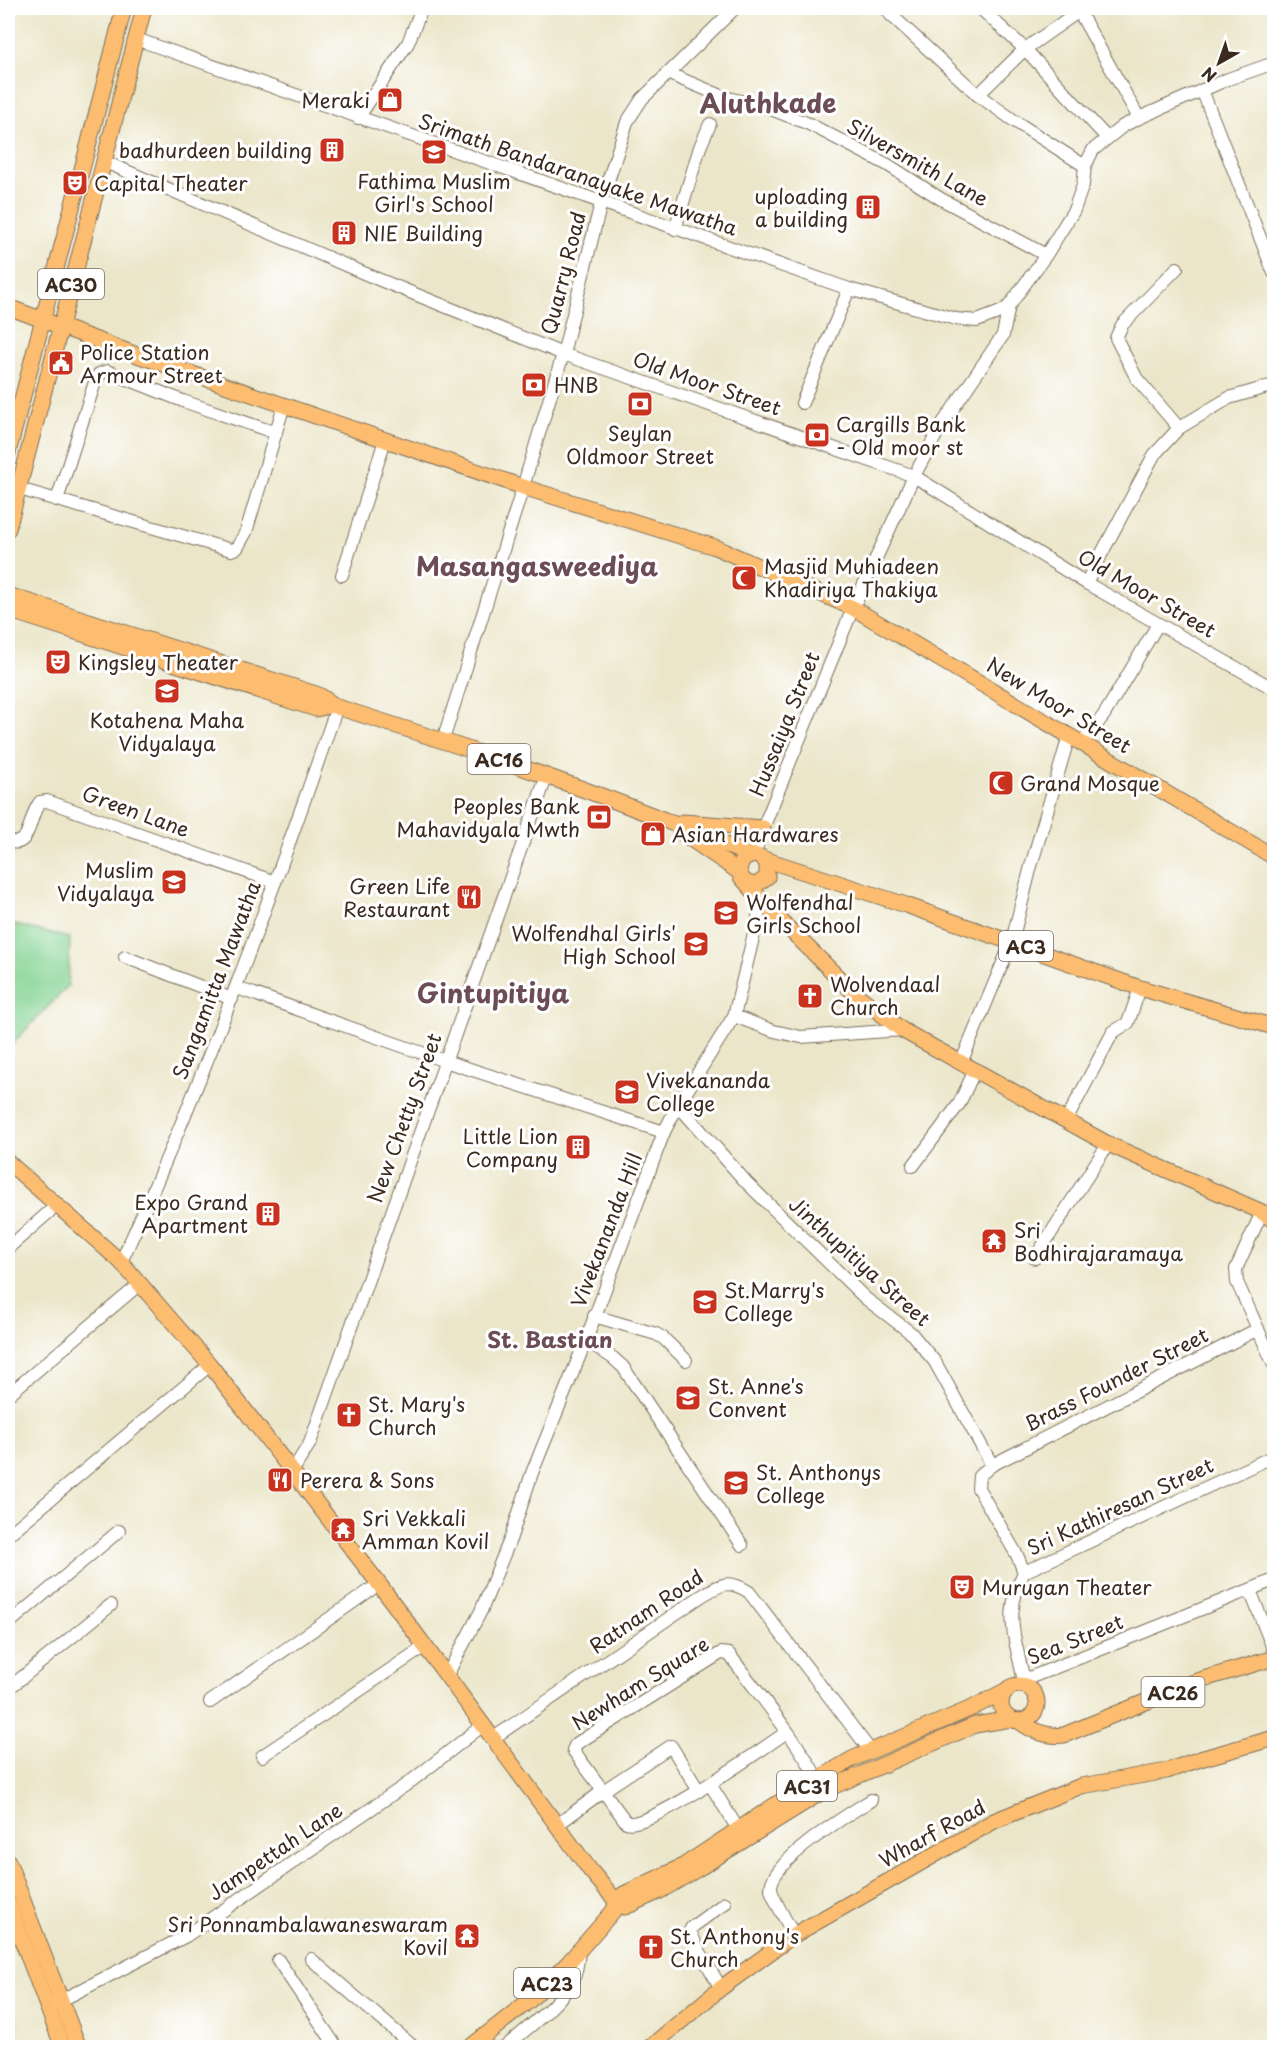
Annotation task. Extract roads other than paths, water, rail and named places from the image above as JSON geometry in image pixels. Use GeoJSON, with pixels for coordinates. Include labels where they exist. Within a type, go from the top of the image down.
{"type":"FeatureCollection","features":[{"type":"Feature","properties":{"kind":"main road","name":"AC30"},"geometry":{"type":"LineString","coordinates":[[8,453],[124,8]]}},
{"type":"Feature","properties":{"kind":"main road"},"geometry":{"type":"LineString","coordinates":[[136,39],[144,8]]}},
{"type":"Feature","properties":{"kind":"main road","name":"AC30"},"geometry":{"type":"LineString","coordinates":[[8,529],[136,39]]}},
{"type":"Feature","properties":{"kind":"main road","name":"New Moor Street"},"geometry":{"type":"LineString","coordinates":[[8,307],[523,487],[715,547],[853,608],[1275,857]]}},
{"type":"Feature","properties":{"kind":"main road","name":"AC16"},"geometry":{"type":"LineString","coordinates":[[8,595],[319,695],[334,706],[546,775],[756,857]]}},
{"type":"Feature","properties":{"kind":"main road","name":"AC16"},"geometry":{"type":"LineString","coordinates":[[8,610],[316,709],[334,706]]}},
{"type":"Feature","properties":{"kind":"main road"},"geometry":{"type":"LineString","coordinates":[[662,820],[763,828]]}},
{"type":"Feature","properties":{"kind":"main road","name":"AC16"},"geometry":{"type":"LineString","coordinates":[[662,820],[743,878]]}},
{"type":"Feature","properties":{"kind":"main road"},"geometry":{"type":"LineString","coordinates":[[762,901],[765,880],[769,872],[756,857],[741,863],[743,878],[762,901],[852,991],[902,1030],[1108,1144],[1268,1217]]}},
{"type":"Feature","properties":{"kind":"main road","name":"AC3"},"geometry":{"type":"LineString","coordinates":[[756,857],[906,904],[1140,988],[1275,1027]]}},
{"type":"Feature","properties":{"kind":"main road"},"geometry":{"type":"LineString","coordinates":[[743,878],[756,885],[765,880]]}},
{"type":"Feature","properties":{"kind":"main road"},"geometry":{"type":"LineString","coordinates":[[8,1162],[121,1262],[210,1365],[379,1584],[616,1905]]}},
{"type":"Feature","properties":{"kind":"main road","name":"AC26"},"geometry":{"type":"LineString","coordinates":[[1020,1719],[1045,1727],[1074,1732],[1197,1682],[1275,1658]]}},
{"type":"Feature","properties":{"kind":"main road"},"geometry":{"type":"LineString","coordinates":[[1024,1683],[1036,1702],[1035,1710],[1020,1719],[1006,1716],[1001,1700],[1007,1689],[1024,1683]]}},
{"type":"Feature","properties":{"kind":"main road","name":"AC31"},"geometry":{"type":"LineString","coordinates":[[616,1905],[636,1887],[682,1866],[738,1829],[870,1750],[972,1708],[1007,1689]]}},
{"type":"Feature","properties":{"kind":"main road","name":"AC31"},"geometry":{"type":"LineString","coordinates":[[616,1905],[633,1904],[660,1891],[825,1790],[975,1725],[1020,1719]]}},
{"type":"Feature","properties":{"kind":"main road","name":"Wharf Road"},"geometry":{"type":"LineString","coordinates":[[649,2048],[721,1988],[794,1935],[994,1821],[1081,1786],[1167,1771],[1200,1759],[1275,1738]]}},
{"type":"Feature","properties":{"kind":"main road"},"geometry":{"type":"LineString","coordinates":[[8,1861],[55,2004],[63,2048]]}},
{"type":"Feature","properties":{"kind":"main road"},"geometry":{"type":"LineString","coordinates":[[594,1875],[615,1888],[636,1887]]}},
{"type":"Feature","properties":{"kind":"main road"},"geometry":{"type":"LineString","coordinates":[[8,1902],[55,2004],[79,2048]]}},
{"type":"Feature","properties":{"kind":"main road","name":"AC23"},"geometry":{"type":"LineString","coordinates":[[469,2048],[530,2000],[579,1951],[616,1905]]}},
{"type":"Feature","properties":{"kind":"street"},"geometry":{"type":"LineString","coordinates":[[358,118],[408,43],[422,8]]}},
{"type":"Feature","properties":{"kind":"street","name":"Quarry Road"},"geometry":{"type":"LineString","coordinates":[[443,740],[563,354],[601,203],[627,122],[642,99],[735,8]]}},
{"type":"Feature","properties":{"kind":"street"},"geometry":{"type":"LineString","coordinates":[[980,8],[1025,49],[1107,138]]}},
{"type":"Feature","properties":{"kind":"street"},"geometry":{"type":"LineString","coordinates":[[978,95],[1025,49],[1078,9],[1138,118]]}},
{"type":"Feature","properties":{"kind":"street"},"geometry":{"type":"LineString","coordinates":[[893,10],[978,95],[1085,166]]}},
{"type":"Feature","properties":{"kind":"street","name":"Srimath Bandaranayake Mawatha"},"geometry":{"type":"LineString","coordinates":[[136,39],[849,289],[956,319],[977,321],[1003,311],[1009,306]]}},
{"type":"Feature","properties":{"kind":"street"},"geometry":{"type":"LineString","coordinates":[[1009,306],[1046,255],[1074,210],[1083,185],[1085,166],[1093,150],[1138,118],[1202,90],[1275,63]]}},
{"type":"Feature","properties":{"kind":"street","name":"Silversmith Lane"},"geometry":{"type":"LineString","coordinates":[[667,73],[724,97],[764,106],[809,124],[888,165],[941,199],[1046,255]]}},
{"type":"Feature","properties":{"kind":"street"},"geometry":{"type":"LineString","coordinates":[[1202,90],[1275,273]]}},
{"type":"Feature","properties":{"kind":"street"},"geometry":{"type":"LineString","coordinates":[[675,228],[700,147],[710,124]]}},
{"type":"Feature","properties":{"kind":"street","name":"Old Moor Street"},"geometry":{"type":"LineString","coordinates":[[104,161],[380,280],[563,354],[914,476],[1086,583],[1275,689]]}},
{"type":"Feature","properties":{"kind":"street"},"geometry":{"type":"LineString","coordinates":[[1177,268],[1122,325],[1116,338],[1137,379],[1179,428]]}},
{"type":"Feature","properties":{"kind":"street"},"geometry":{"type":"LineString","coordinates":[[802,403],[849,289]]}},
{"type":"Feature","properties":{"kind":"street","name":"Hussaiya Street"},"geometry":{"type":"LineString","coordinates":[[756,857],[763,828],[853,608],[914,476],[941,426],[1004,334],[1009,306]]}},
{"type":"Feature","properties":{"kind":"street"},"geometry":{"type":"LineString","coordinates":[[57,500],[95,382],[99,374],[107,371],[183,401],[276,433]]}},
{"type":"Feature","properties":{"kind":"street"},"geometry":{"type":"LineString","coordinates":[[1086,583],[1154,454],[1179,428],[1228,398],[1275,384]]}},
{"type":"Feature","properties":{"kind":"street"},"geometry":{"type":"LineString","coordinates":[[19,489],[231,550],[237,548],[246,532],[284,405]]}},
{"type":"Feature","properties":{"kind":"street"},"geometry":{"type":"LineString","coordinates":[[342,575],[385,440]]}},
{"type":"Feature","properties":{"kind":"street"},"geometry":{"type":"LineString","coordinates":[[961,1063],[1012,941],[1031,866],[1075,740],[1104,715],[1158,624]]}},
{"type":"Feature","properties":{"kind":"street","name":"Sangamitta Mawatha"},"geometry":{"type":"LineString","coordinates":[[121,1262],[167,1159],[235,993],[334,706]]}},
{"type":"Feature","properties":{"kind":"street","name":"New Chetty Street"},"geometry":{"type":"LineString","coordinates":[[292,1470],[310,1443],[546,775]]}},
{"type":"Feature","properties":{"kind":"street","name":"Green Lane"},"geometry":{"type":"LineString","coordinates":[[8,841],[17,844],[22,842],[35,807],[40,802],[47,801],[275,882]]}},
{"type":"Feature","properties":{"kind":"street","name":"Vivekananda Hill"},"geometry":{"type":"LineString","coordinates":[[446,1677],[481,1611],[511,1537],[532,1473],[586,1340],[664,1132],[678,1104],[734,1016],[762,901]]}},
{"type":"Feature","properties":{"kind":"street"},"geometry":{"type":"LineString","coordinates":[[125,957],[664,1132]]}},
{"type":"Feature","properties":{"kind":"street"},"geometry":{"type":"LineString","coordinates":[[1066,1121],[1113,1032],[1128,1023],[1140,988]]}},
{"type":"Feature","properties":{"kind":"street"},"geometry":{"type":"LineString","coordinates":[[734,1016],[774,1031],[801,1037],[902,1030]]}},
{"type":"Feature","properties":{"kind":"street"},"geometry":{"type":"LineString","coordinates":[[913,1166],[959,1104],[975,1070]]}},
{"type":"Feature","properties":{"kind":"street","name":"Jinthupitiya Street"},"geometry":{"type":"LineString","coordinates":[[678,1104],[746,1182],[865,1298],[894,1318],[924,1347],[935,1362],[992,1465]]}},
{"type":"Feature","properties":{"kind":"street"},"geometry":{"type":"LineString","coordinates":[[1035,1258],[1108,1144]]}},
{"type":"Feature","properties":{"kind":"street"},"geometry":{"type":"LineString","coordinates":[[8,1248],[56,1206]]}},
{"type":"Feature","properties":{"kind":"street"},"geometry":{"type":"LineString","coordinates":[[1268,1217],[1236,1269],[1236,1274],[1237,1282],[1275,1365]]}},
{"type":"Feature","properties":{"kind":"street"},"geometry":{"type":"LineString","coordinates":[[8,1395],[141,1283]]}},
{"type":"Feature","properties":{"kind":"street"},"geometry":{"type":"LineString","coordinates":[[594,1316],[656,1334],[686,1360]]}},
{"type":"Feature","properties":{"kind":"street","name":"Brass Founder Street"},"geometry":{"type":"LineString","coordinates":[[992,1465],[1258,1329]]}},
{"type":"Feature","properties":{"kind":"street"},"geometry":{"type":"LineString","coordinates":[[586,1340],[613,1358],[622,1367],[742,1545]]}},
{"type":"Feature","properties":{"kind":"street"},"geometry":{"type":"LineString","coordinates":[[8,1535],[210,1365]]}},
{"type":"Feature","properties":{"kind":"street","name":"Sri Kathiresan Street"},"geometry":{"type":"LineString","coordinates":[[1024,1683],[1014,1641],[1011,1607],[1024,1572],[1275,1456]]}},
{"type":"Feature","properties":{"kind":"street"},"geometry":{"type":"LineString","coordinates":[[992,1465],[979,1476],[978,1488],[1024,1572]]}},
{"type":"Feature","properties":{"kind":"street"},"geometry":{"type":"LineString","coordinates":[[8,1624],[119,1531]]}},
{"type":"Feature","properties":{"kind":"street","name":"Sea Street"},"geometry":{"type":"LineString","coordinates":[[1024,1683],[1275,1580]]}},
{"type":"Feature","properties":{"kind":"street","name":"Ratnam Road"},"geometry":{"type":"LineString","coordinates":[[492,1739],[700,1597],[720,1585],[729,1583],[749,1592],[870,1750]]}},
{"type":"Feature","properties":{"kind":"street"},"geometry":{"type":"LineString","coordinates":[[210,1702],[379,1584]]}},
{"type":"Feature","properties":{"kind":"street"},"geometry":{"type":"LineString","coordinates":[[1250,1590],[1275,1652]]}},
{"type":"Feature","properties":{"kind":"street"},"geometry":{"type":"LineString","coordinates":[[8,1689],[111,1605]]}},
{"type":"Feature","properties":{"kind":"street"},"geometry":{"type":"LineString","coordinates":[[262,1756],[424,1647]]}},
{"type":"Feature","properties":{"kind":"street","name":"Newham Square"},"geometry":{"type":"LineString","coordinates":[[787,1732],[665,1811],[629,1824],[573,1750],[576,1744],[721,1653],[729,1654],[787,1732],[808,1761],[818,1780]]}},
{"type":"Feature","properties":{"kind":"street","name":"Jampettah Lane"},"geometry":{"type":"LineString","coordinates":[[55,2004],[186,1936],[410,1782],[482,1726]]}},
{"type":"Feature","properties":{"kind":"street"},"geometry":{"type":"LineString","coordinates":[[557,1825],[671,1746],[738,1829]]}},
{"type":"Feature","properties":{"kind":"street"},"geometry":{"type":"LineString","coordinates":[[794,1935],[771,1890],[773,1878],[794,1853],[841,1818],[871,1800]]}},
{"type":"Feature","properties":{"kind":"street"},"geometry":{"type":"LineString","coordinates":[[721,1988],[690,1931],[692,1927],[725,1903]]}},
{"type":"Feature","properties":{"kind":"street"},"geometry":{"type":"LineString","coordinates":[[504,2048],[553,2004],[570,1984],[576,1974],[579,1951]]}},
{"type":"Feature","properties":{"kind":"street"},"geometry":{"type":"LineString","coordinates":[[311,1959],[415,2048]]}},
{"type":"Feature","properties":{"kind":"street"},"geometry":{"type":"LineString","coordinates":[[278,1960],[337,2048]]}},
{"type":"Feature","properties":{"kind":"place","name":"Meraki"},"geometry":{"type":"Point","coordinates":[390,100]}},
{"type":"Feature","properties":{"kind":"place","name":"badhurdeen building"},"geometry":{"type":"Point","coordinates":[332,150]}},
{"type":"Feature","properties":{"kind":"place","name":"Fathima Muslim Girl's School"},"geometry":{"type":"Point","coordinates":[434,152]}},
{"type":"Feature","properties":{"kind":"place","name":"Capital Theater"},"geometry":{"type":"Point","coordinates":[75,183]}},
{"type":"Feature","properties":{"kind":"place","name":"uploading a building"},"geometry":{"type":"Point","coordinates":[868,207]}},
{"type":"Feature","properties":{"kind":"place","name":"NIE Building"},"geometry":{"type":"Point","coordinates":[344,233]}},
{"type":"Feature","properties":{"kind":"place","name":"Police Station Armour Street"},"geometry":{"type":"Point","coordinates":[61,363]}},
{"type":"Feature","properties":{"kind":"place","name":"HNB"},"geometry":{"type":"Point","coordinates":[534,385]}},
{"type":"Feature","properties":{"kind":"place","name":"Seylan Oldmoor Street"},"geometry":{"type":"Point","coordinates":[640,404]}},
{"type":"Feature","properties":{"kind":"place","name":"Cargills Bank - Old moor st"},"geometry":{"type":"Point","coordinates":[817,435]}},
{"type":"Feature","properties":{"kind":"place","name":"Masjid Muhiadeen Khadiriya Thakiya"},"geometry":{"type":"Point","coordinates":[744,578]}},
{"type":"Feature","properties":{"kind":"place","name":"Kingsley Theater"},"geometry":{"type":"Point","coordinates":[58,662]}},
{"type":"Feature","properties":{"kind":"place","name":"Kotahena Maha Vidyalaya"},"geometry":{"type":"Point","coordinates":[167,691]}},
{"type":"Feature","properties":{"kind":"place","name":"Grand Mosque"},"geometry":{"type":"Point","coordinates":[1001,783]}},
{"type":"Feature","properties":{"kind":"place","name":"Peoples Bank Mahavidyala Mwth"},"geometry":{"type":"Point","coordinates":[599,817]}},
{"type":"Feature","properties":{"kind":"place","name":"Asian Hardwares"},"geometry":{"type":"Point","coordinates":[653,834]}},
{"type":"Feature","properties":{"kind":"place","name":"Muslim Vidyalaya"},"geometry":{"type":"Point","coordinates":[174,882]}},
{"type":"Feature","properties":{"kind":"place","name":"Green Life Restaurant"},"geometry":{"type":"Point","coordinates":[469,897]}},
{"type":"Feature","properties":{"kind":"place","name":"Wolfendhal Girls School"},"geometry":{"type":"Point","coordinates":[726,913]}},
{"type":"Feature","properties":{"kind":"place","name":"Wolfendhal Girls' High School"},"geometry":{"type":"Point","coordinates":[696,944]}},
{"type":"Feature","properties":{"kind":"place","name":"Wolvendaal Church"},"geometry":{"type":"Point","coordinates":[810,996]}},
{"type":"Feature","properties":{"kind":"place","name":"Vivekananda College"},"geometry":{"type":"Point","coordinates":[627,1092]}},
{"type":"Feature","properties":{"kind":"place","name":"Little Lion Company"},"geometry":{"type":"Point","coordinates":[578,1147]}},
{"type":"Feature","properties":{"kind":"place","name":"Expo Grand Apartment"},"geometry":{"type":"Point","coordinates":[268,1214]}},
{"type":"Feature","properties":{"kind":"place","name":"Sri Bodhirajaramaya"},"geometry":{"type":"Point","coordinates":[994,1241]}},
{"type":"Feature","properties":{"kind":"place","name":"St.Marry's College"},"geometry":{"type":"Point","coordinates":[705,1302]}},
{"type":"Feature","properties":{"kind":"place","name":"St. Anne's Convent"},"geometry":{"type":"Point","coordinates":[688,1398]}},
{"type":"Feature","properties":{"kind":"place","name":"St. Mary's Church"},"geometry":{"type":"Point","coordinates":[349,1415]}},
{"type":"Feature","properties":{"kind":"place","name":"Perera & Sons"},"geometry":{"type":"Point","coordinates":[280,1480]}},
{"type":"Feature","properties":{"kind":"place","name":"St. Anthonys College"},"geometry":{"type":"Point","coordinates":[736,1483]}},
{"type":"Feature","properties":{"kind":"place","name":"Sri Vekkali Amman Kovil"},"geometry":{"type":"Point","coordinates":[343,1530]}},
{"type":"Feature","properties":{"kind":"place","name":"Murugan Theater"},"geometry":{"type":"Point","coordinates":[962,1587]}},
{"type":"Feature","properties":{"kind":"place","name":"Sri Ponnambalawaneswaram Kovil"},"geometry":{"type":"Point","coordinates":[467,1936]}},
{"type":"Feature","properties":{"kind":"place","name":"St. Anthony's Church"},"geometry":{"type":"Point","coordinates":[651,1947]}},
{"type":"Feature","properties":{"kind":"district","name":"Aluthkade"},"geometry":{"type":"Point","coordinates":[768,102]}},
{"type":"Feature","properties":{"kind":"district","name":"Masangasweediya"},"geometry":{"type":"Point","coordinates":[537,565]}},
{"type":"Feature","properties":{"kind":"district","name":"Gintupitiya"},"geometry":{"type":"Point","coordinates":[493,992]}},
{"type":"Feature","properties":{"kind":"district","name":"St. Bastian"},"geometry":{"type":"Point","coordinates":[550,1338]}}]}
